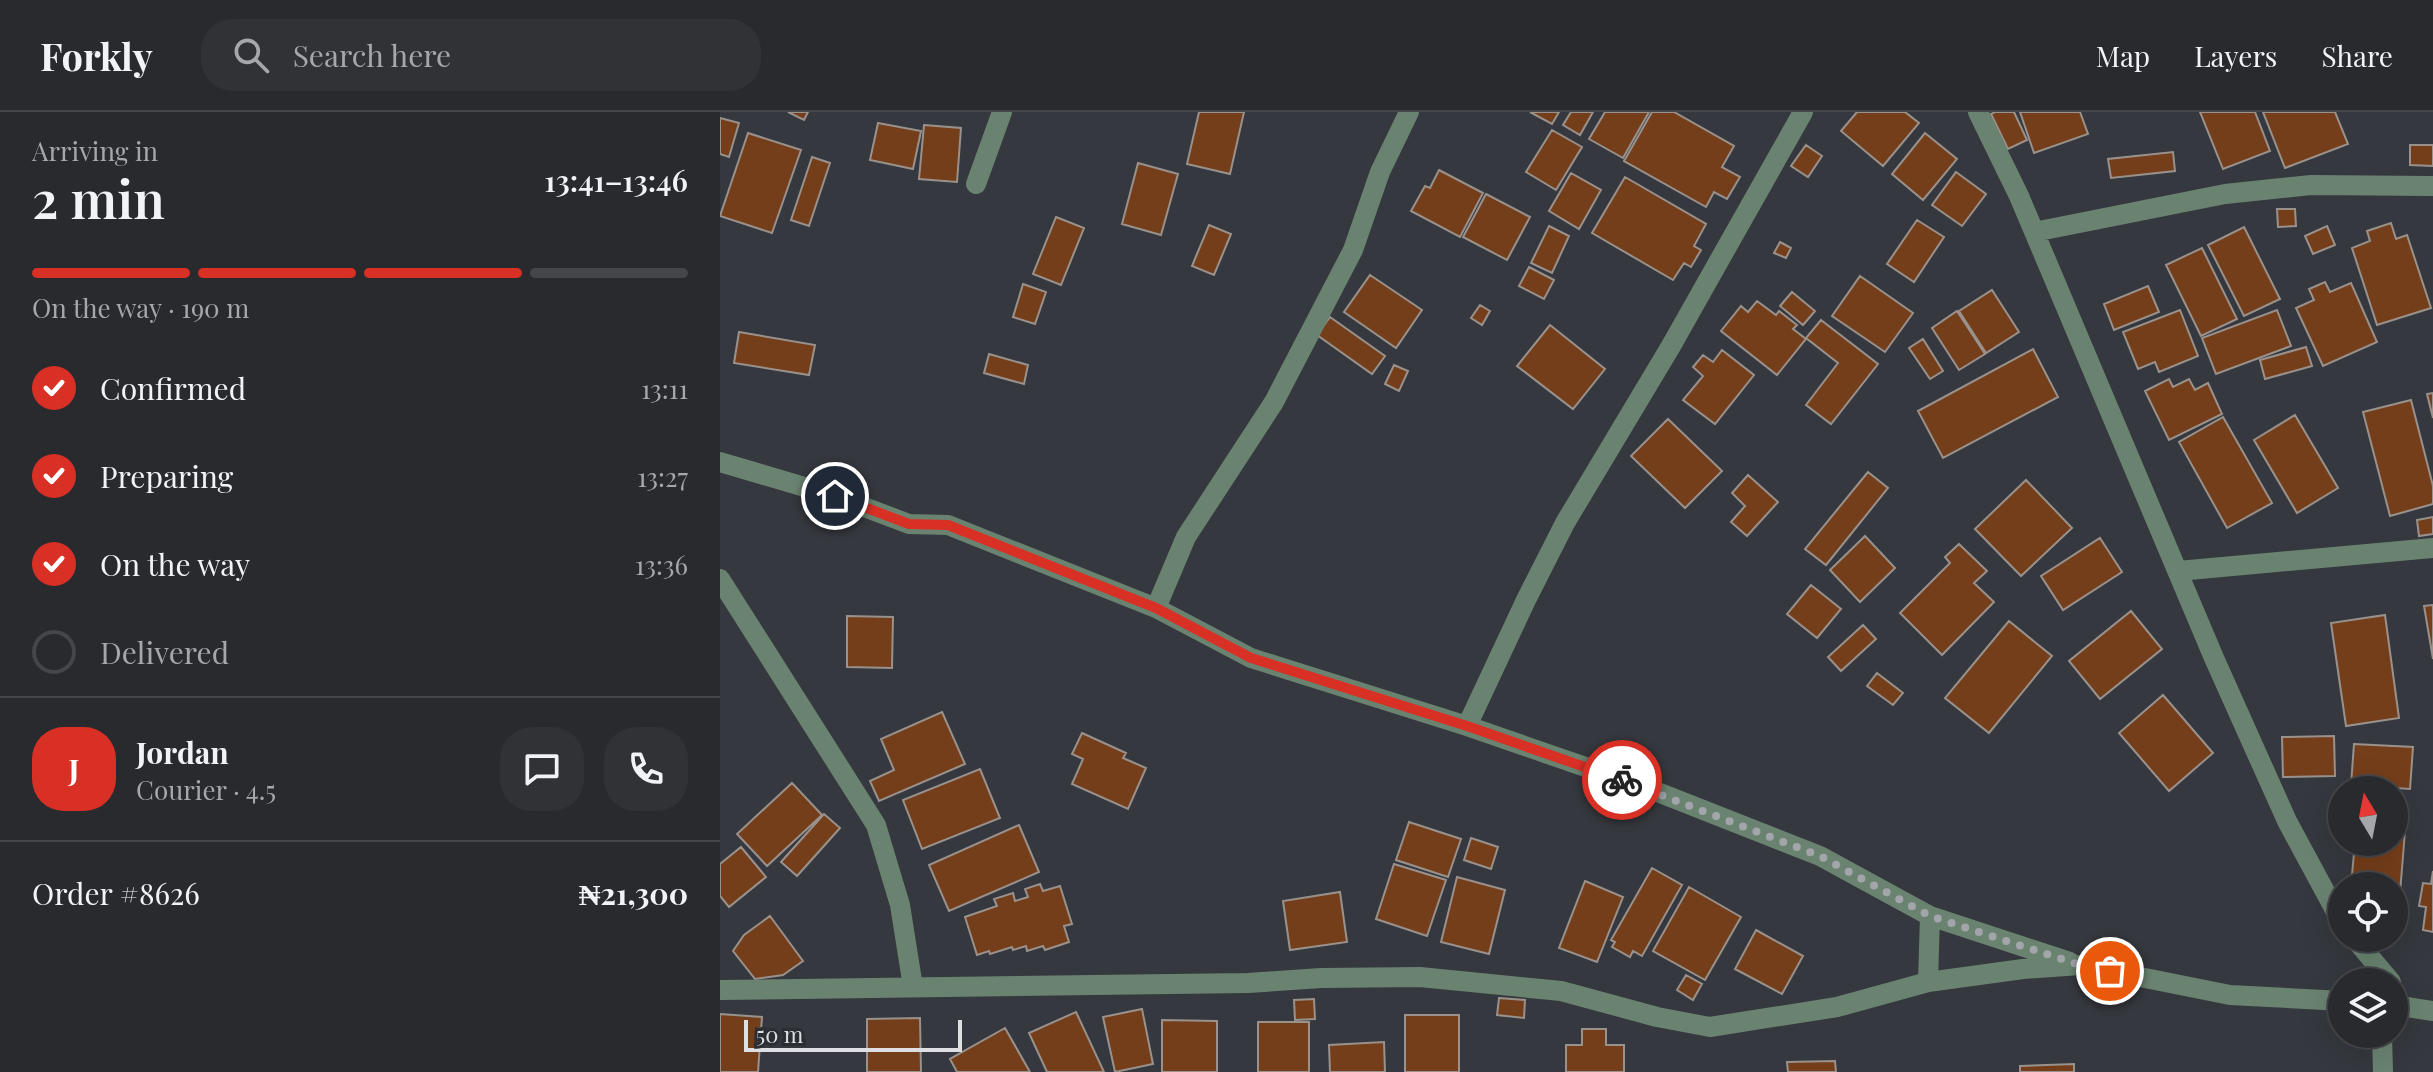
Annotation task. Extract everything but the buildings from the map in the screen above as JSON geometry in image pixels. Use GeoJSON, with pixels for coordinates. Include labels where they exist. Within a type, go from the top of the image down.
{"type":"FeatureCollection","features":[{"type":"Feature","properties":{"kind":"street"},"geometry":{"type":"LineString","coordinates":[[976,184],[1002,112]]}},
{"type":"Feature","properties":{"kind":"street"},"geometry":{"type":"LineString","coordinates":[[1156,608],[1186,537],[1274,402],[1353,250],[1380,172],[1409,112]]}},
{"type":"Feature","properties":{"kind":"street"},"geometry":{"type":"LineString","coordinates":[[1467,726],[1565,523],[1671,346],[1803,112]]}},
{"type":"Feature","properties":{"kind":"street"},"geometry":{"type":"LineString","coordinates":[[1978,112],[2034,232],[2287,821],[2328,897]]}},
{"type":"Feature","properties":{"kind":"street"},"geometry":{"type":"LineString","coordinates":[[2034,232],[2225,194],[2311,185],[2433,186]]}},
{"type":"Feature","properties":{"kind":"street"},"geometry":{"type":"LineString","coordinates":[[720,462],[835,496],[909,524],[948,525],[1156,608],[1251,658],[1467,726],[1655,791],[1820,856],[1930,916],[2080,965],[2230,995],[2328,1000]]}},
{"type":"Feature","properties":{"kind":"street"},"geometry":{"type":"LineString","coordinates":[[2178,571],[2433,548]]}},
{"type":"Feature","properties":{"kind":"street"},"geometry":{"type":"LineString","coordinates":[[720,579],[876,825],[900,905],[913,987]]}},
{"type":"Feature","properties":{"kind":"street"},"geometry":{"type":"LineString","coordinates":[[1928,982],[1930,916]]}},
{"type":"Feature","properties":{"kind":"street"},"geometry":{"type":"LineString","coordinates":[[2366,952],[2379,968]]}},
{"type":"Feature","properties":{"kind":"street"},"geometry":{"type":"LineString","coordinates":[[720,990],[1248,983],[1321,978],[1420,977],[1561,991],[1657,1017],[1710,1027],[1837,1007],[1928,982],[2080,965]]}},
{"type":"Feature","properties":{"kind":"street"},"geometry":{"type":"LineString","coordinates":[[2408,1007],[2433,1011]]}},
{"type":"Feature","properties":{"kind":"street"},"geometry":{"type":"LineString","coordinates":[[2382,1048],[2383,1072]]}},
{"type":"Feature","properties":{"kind":"way so far"},"geometry":{"type":"LineString","coordinates":[[1622,780],[1820,856],[1930,916],[2080,965],[2110,971]]}},
{"type":"Feature","properties":{"kind":"route"},"geometry":{"type":"LineString","coordinates":[[835,496],[909,524],[948,525],[1156,608],[1251,658],[1467,726],[1622,780]]}}]}
